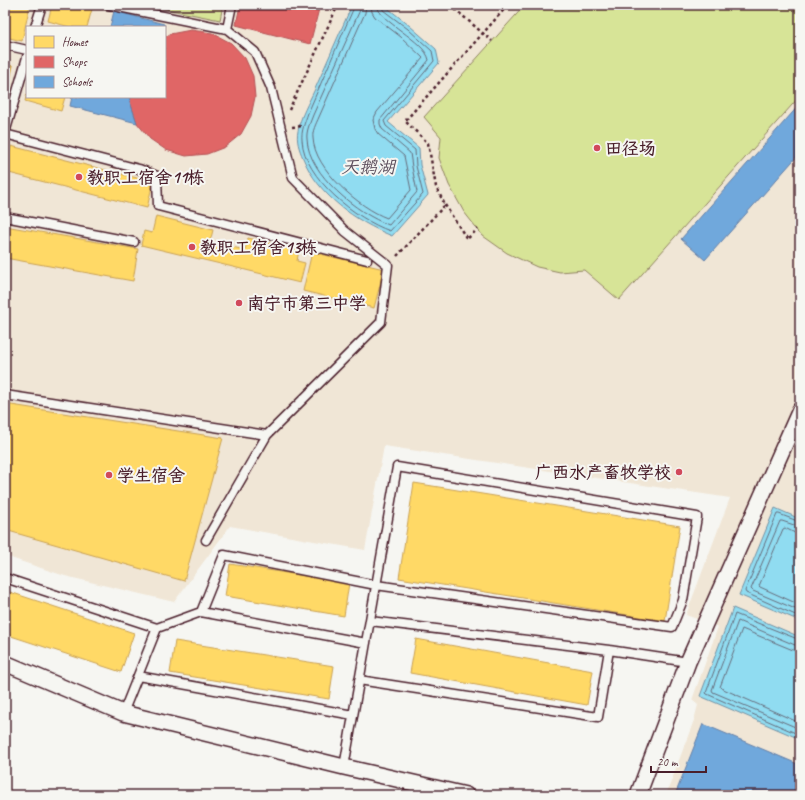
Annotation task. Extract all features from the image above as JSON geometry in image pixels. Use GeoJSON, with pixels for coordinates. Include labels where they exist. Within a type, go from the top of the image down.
{"type":"FeatureCollection","features":[{"type":"Feature","properties":{"kind":"street"},"geometry":{"type":"LineString","coordinates":[[638,795],[688,662],[800,410]]}},
{"type":"Feature","properties":{"kind":"street"},"geometry":{"type":"LineString","coordinates":[[5,663],[123,713],[466,795]]}},
{"type":"Feature","properties":{"kind":"lane"},"geometry":{"type":"LineString","coordinates":[[35,26],[42,5]]}},
{"type":"Feature","properties":{"kind":"lane"},"geometry":{"type":"LineString","coordinates":[[109,5],[227,28],[255,52],[271,88],[293,178],[345,231],[388,265],[381,322],[267,435],[206,540]]}},
{"type":"Feature","properties":{"kind":"lane"},"geometry":{"type":"LineString","coordinates":[[227,28],[232,5]]}},
{"type":"Feature","properties":{"kind":"lane"},"geometry":{"type":"LineString","coordinates":[[5,45],[26,50]]}},
{"type":"Feature","properties":{"kind":"lane"},"geometry":{"type":"LineString","coordinates":[[26,60],[5,134],[139,169],[157,176],[158,206],[367,260]]}},
{"type":"Feature","properties":{"kind":"lane"},"geometry":{"type":"LineString","coordinates":[[5,217],[134,242]]}},
{"type":"Feature","properties":{"kind":"lane"},"geometry":{"type":"LineString","coordinates":[[5,395],[267,435]]}},
{"type":"Feature","properties":{"kind":"lane"},"geometry":{"type":"LineString","coordinates":[[201,612],[224,555],[376,585],[672,627],[683,600],[697,517],[397,467],[376,585],[370,621],[359,680],[344,767]]}},
{"type":"Feature","properties":{"kind":"lane"},"geometry":{"type":"LineString","coordinates":[[5,578],[157,628],[201,612],[366,643]]}},
{"type":"Feature","properties":{"kind":"lane"},"geometry":{"type":"LineString","coordinates":[[370,621],[609,650],[688,662]]}},
{"type":"Feature","properties":{"kind":"lane"},"geometry":{"type":"LineString","coordinates":[[123,713],[157,628]]}},
{"type":"Feature","properties":{"kind":"lane"},"geometry":{"type":"LineString","coordinates":[[359,680],[598,716],[609,650]]}},
{"type":"Feature","properties":{"kind":"lane"},"geometry":{"type":"LineString","coordinates":[[138,676],[353,715]]}},
{"type":"Feature","properties":{"kind":"path"},"geometry":{"type":"LineString","coordinates":[[281,128],[338,5]]}},
{"type":"Feature","properties":{"kind":"path"},"geometry":{"type":"LineString","coordinates":[[450,5],[492,41]]}},
{"type":"Feature","properties":{"kind":"path"},"geometry":{"type":"LineString","coordinates":[[478,229],[467,239],[445,205],[436,187],[428,143],[405,121],[508,5]]}},
{"type":"Feature","properties":{"kind":"path"},"geometry":{"type":"LineString","coordinates":[[388,265],[445,205]]}},
{"type":"Feature","properties":{"kind":"shaded area","name":"南宁市第三中学"},"geometry":{"type":"Polygon","coordinates":[[[5,5],[800,5],[800,795],[666,795],[694,720],[698,705],[692,700],[718,627],[686,615],[730,498],[384,446],[365,550],[230,526],[174,602],[65,576],[5,556],[5,5]]]}},
{"type":"Feature","properties":{"kind":"green space"},"geometry":{"type":"Polygon","coordinates":[[[146,5],[223,5],[220,20],[146,5]]]}},
{"type":"Feature","properties":{"kind":"green space","name":"田径场"},"geometry":{"type":"Polygon","coordinates":[[[525,5],[800,5],[800,96],[619,300],[584,270],[560,272],[537,267],[507,253],[483,236],[464,212],[449,185],[439,158],[441,137],[424,117],[525,5]]]}},
{"type":"Feature","properties":{"kind":"water","name":"天鹅湖"},"geometry":{"type":"Polygon","coordinates":[[[352,5],[384,5],[436,49],[439,63],[388,122],[419,148],[420,165],[428,195],[392,236],[365,223],[339,205],[328,195],[318,184],[299,148],[297,134],[303,115],[352,5]]]}},
{"type":"Feature","properties":{"kind":"water"},"geometry":{"type":"Polygon","coordinates":[[[775,508],[800,519],[800,621],[739,595],[775,508]]]}},
{"type":"Feature","properties":{"kind":"water"},"geometry":{"type":"Polygon","coordinates":[[[733,608],[800,637],[800,739],[700,696],[733,608]]]}},
{"type":"Feature","properties":{"kind":"building: Homes"},"geometry":{"type":"Polygon","coordinates":[[[5,5],[30,5],[22,41],[5,37],[5,5]]]}},
{"type":"Feature","properties":{"kind":"building: Homes"},"geometry":{"type":"Polygon","coordinates":[[[52,5],[76,5],[92,9],[87,26],[66,26],[48,21],[52,5]]]}},
{"type":"Feature","properties":{"kind":"building: Homes"},"geometry":{"type":"Polygon","coordinates":[[[5,64],[13,66],[5,103],[5,64]]]}},
{"type":"Feature","properties":{"kind":"building: Homes"},"geometry":{"type":"Polygon","coordinates":[[[26,98],[65,98],[61,111],[25,101],[26,98]]]}},
{"type":"Feature","properties":{"kind":"building: Homes","name":"教职工宿舍11栋"},"geometry":{"type":"Polygon","coordinates":[[[11,146],[153,182],[147,208],[5,172],[11,146]]]}},
{"type":"Feature","properties":{"kind":"building: Homes","name":"教职工宿舍13栋"},"geometry":{"type":"Polygon","coordinates":[[[156,216],[213,230],[210,242],[245,250],[248,238],[299,250],[297,261],[305,263],[300,283],[141,245],[144,231],[152,233],[156,216]]]}},
{"type":"Feature","properties":{"kind":"building: Homes"},"geometry":{"type":"Polygon","coordinates":[[[5,226],[138,249],[133,281],[5,258],[5,226]]]}},
{"type":"Feature","properties":{"kind":"building: Homes"},"geometry":{"type":"Polygon","coordinates":[[[312,252],[384,269],[374,308],[303,291],[312,252]]]}},
{"type":"Feature","properties":{"kind":"building: Homes","name":"学生宿舍"},"geometry":{"type":"Polygon","coordinates":[[[5,404],[223,438],[184,581],[5,530],[5,404]]]}},
{"type":"Feature","properties":{"kind":"building: Homes"},"geometry":{"type":"Polygon","coordinates":[[[414,483],[680,526],[665,621],[399,578],[414,483]]]}},
{"type":"Feature","properties":{"kind":"building: Homes"},"geometry":{"type":"Polygon","coordinates":[[[230,564],[349,583],[344,616],[225,596],[230,564]]]}},
{"type":"Feature","properties":{"kind":"building: Homes"},"geometry":{"type":"Polygon","coordinates":[[[10,592],[134,633],[121,672],[5,634],[5,608],[10,592]]]}},
{"type":"Feature","properties":{"kind":"building: Homes"},"geometry":{"type":"Polygon","coordinates":[[[416,639],[593,671],[587,705],[410,673],[416,639]]]}},
{"type":"Feature","properties":{"kind":"building: Homes"},"geometry":{"type":"Polygon","coordinates":[[[175,641],[334,666],[329,699],[170,673],[175,641]]]}},
{"type":"Feature","properties":{"kind":"building: Shops"},"geometry":{"type":"Polygon","coordinates":[[[240,5],[320,5],[310,44],[236,25],[240,5]]]}},
{"type":"Feature","properties":{"kind":"building: Shops"},"geometry":{"type":"Polygon","coordinates":[[[191,30],[212,33],[231,43],[245,58],[253,76],[255,97],[251,116],[241,134],[225,147],[207,154],[186,156],[166,150],[150,139],[137,123],[130,102],[131,98],[166,98],[166,36],[170,34],[191,30]]]}},
{"type":"Feature","properties":{"kind":"building: Schools"},"geometry":{"type":"Polygon","coordinates":[[[114,11],[164,24],[164,26],[110,26],[114,11]]]}},
{"type":"Feature","properties":{"kind":"building: Schools"},"geometry":{"type":"Polygon","coordinates":[[[72,98],[131,98],[130,102],[137,123],[70,106],[72,98]]]}},
{"type":"Feature","properties":{"kind":"building: Schools"},"geometry":{"type":"Polygon","coordinates":[[[800,104],[800,153],[705,260],[681,239],[800,104]]]}},
{"type":"Feature","properties":{"kind":"building: Schools"},"geometry":{"type":"Polygon","coordinates":[[[703,724],[800,765],[800,795],[675,795],[703,724]]]}},
{"type":"Feature","properties":{"kind":"place","name":"田径场"},"geometry":{"type":"Point","coordinates":[597,148]}},
{"type":"Feature","properties":{"kind":"place","name":"教职工宿舍11栋"},"geometry":{"type":"Point","coordinates":[79,177]}},
{"type":"Feature","properties":{"kind":"place","name":"教职工宿舍13栋"},"geometry":{"type":"Point","coordinates":[192,247]}},
{"type":"Feature","properties":{"kind":"place","name":"南宁市第三中学"},"geometry":{"type":"Point","coordinates":[239,303]}},
{"type":"Feature","properties":{"kind":"place","name":"广西水产畜牧学校"},"geometry":{"type":"Point","coordinates":[679,472]}},
{"type":"Feature","properties":{"kind":"place","name":"学生宿舍"},"geometry":{"type":"Point","coordinates":[109,475]}}]}
